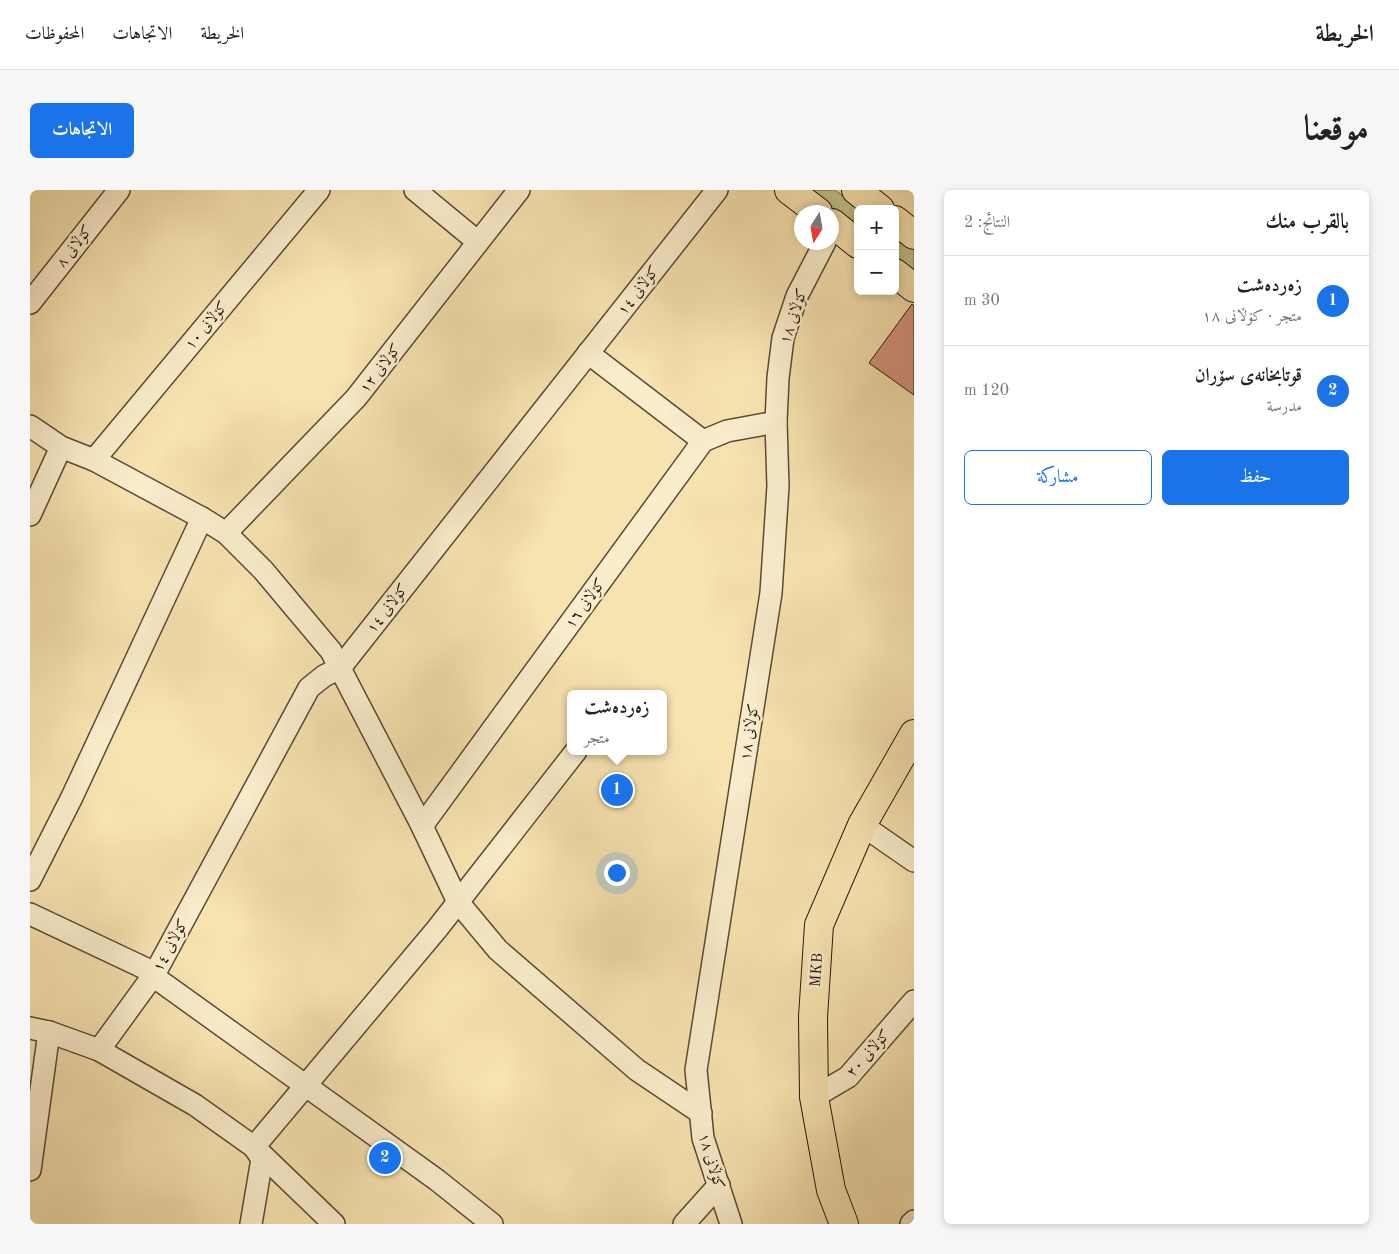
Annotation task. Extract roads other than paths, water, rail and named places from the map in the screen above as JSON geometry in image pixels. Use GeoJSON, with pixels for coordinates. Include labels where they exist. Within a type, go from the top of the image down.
{"type":"FeatureCollection","features":[{"type":"Feature","properties":{"kind":"main road"},"geometry":{"type":"LineString","coordinates":[[789,190],[805,205]]}},
{"type":"Feature","properties":{"kind":"main road"},"geometry":{"type":"LineString","coordinates":[[856,190],[875,205]]}},
{"type":"Feature","properties":{"kind":"main road"},"geometry":{"type":"LineString","coordinates":[[899,223],[914,235]]}},
{"type":"Feature","properties":{"kind":"main road"},"geometry":{"type":"LineString","coordinates":[[839,233],[854,242]]}},
{"type":"Feature","properties":{"kind":"main road"},"geometry":{"type":"LineString","coordinates":[[899,276],[914,288]]}},
{"type":"Feature","properties":{"kind":"main road","name":"MKB"},"geometry":{"type":"LineString","coordinates":[[844,1224],[831,1190],[814,1098],[813,1017],[819,925],[862,825],[914,734]]}},
{"type":"Feature","properties":{"kind":"street","name":"کۆڵانی ٨"},"geometry":{"type":"LineString","coordinates":[[30,303],[119,190]]}},
{"type":"Feature","properties":{"kind":"street","name":"کۆڵانی ١٠"},"geometry":{"type":"LineString","coordinates":[[94,460],[319,190]]}},
{"type":"Feature","properties":{"kind":"street"},"geometry":{"type":"LineString","coordinates":[[415,190],[478,242]]}},
{"type":"Feature","properties":{"kind":"street","name":"کۆڵانی ١٢"},"geometry":{"type":"LineString","coordinates":[[226,533],[356,398],[519,190]]}},
{"type":"Feature","properties":{"kind":"street","name":"کۆڵانی ١٤"},"geometry":{"type":"LineString","coordinates":[[99,1050],[154,974],[309,688],[324,676],[340,668],[717,190]]}},
{"type":"Feature","properties":{"kind":"street","name":"کۆڵانی ١٨"},"geometry":{"type":"LineString","coordinates":[[731,1224],[703,1138],[696,1070],[772,593],[778,486],[776,422],[778,378],[783,338],[797,296],[818,250]]}},
{"type":"Feature","properties":{"kind":"street"},"geometry":{"type":"LineString","coordinates":[[588,353],[703,441],[728,431],[776,422]]}},
{"type":"Feature","properties":{"kind":"street"},"geometry":{"type":"LineString","coordinates":[[30,426],[61,447],[94,460],[202,518],[226,533],[262,570],[331,651],[422,826],[458,902],[506,956],[637,1070],[701,1113]]}},
{"type":"Feature","properties":{"kind":"street","name":"کۆڵانی ١٦"},"geometry":{"type":"LineString","coordinates":[[422,826],[703,441]]}},
{"type":"Feature","properties":{"kind":"street"},"geometry":{"type":"LineString","coordinates":[[30,514],[61,447]]}},
{"type":"Feature","properties":{"kind":"street"},"geometry":{"type":"LineString","coordinates":[[30,880],[72,797],[202,518]]}},
{"type":"Feature","properties":{"kind":"street"},"geometry":{"type":"LineString","coordinates":[[254,1147],[458,902],[573,755]]}},
{"type":"Feature","properties":{"kind":"street"},"geometry":{"type":"LineString","coordinates":[[862,825],[914,861]]}},
{"type":"Feature","properties":{"kind":"street"},"geometry":{"type":"LineString","coordinates":[[30,914],[154,974],[437,1180],[492,1224]]}},
{"type":"Feature","properties":{"kind":"street","name":"کۆڵانی ٢٠"},"geometry":{"type":"LineString","coordinates":[[814,1098],[848,1077],[914,1001]]}},
{"type":"Feature","properties":{"kind":"street"},"geometry":{"type":"LineString","coordinates":[[30,1170],[40,1030],[99,1050],[195,1105],[254,1147],[334,1224]]}},
{"type":"Feature","properties":{"kind":"street"},"geometry":{"type":"LineString","coordinates":[[251,1224],[262,1159],[254,1147]]}},
{"type":"Feature","properties":{"kind":"street"},"geometry":{"type":"LineString","coordinates":[[684,1224],[719,1185]]}},
{"type":"Feature","properties":{"kind":"street"},"geometry":{"type":"LineString","coordinates":[[911,1224],[914,1220]]}},
{"type":"Feature","properties":{"kind":"place","name":"زەردەشت"},"geometry":{"type":"Point","coordinates":[617,790]}},
{"type":"Feature","properties":{"kind":"place","name":"قوتابخانەی سۆران"},"geometry":{"type":"Point","coordinates":[385,1158]}}]}
